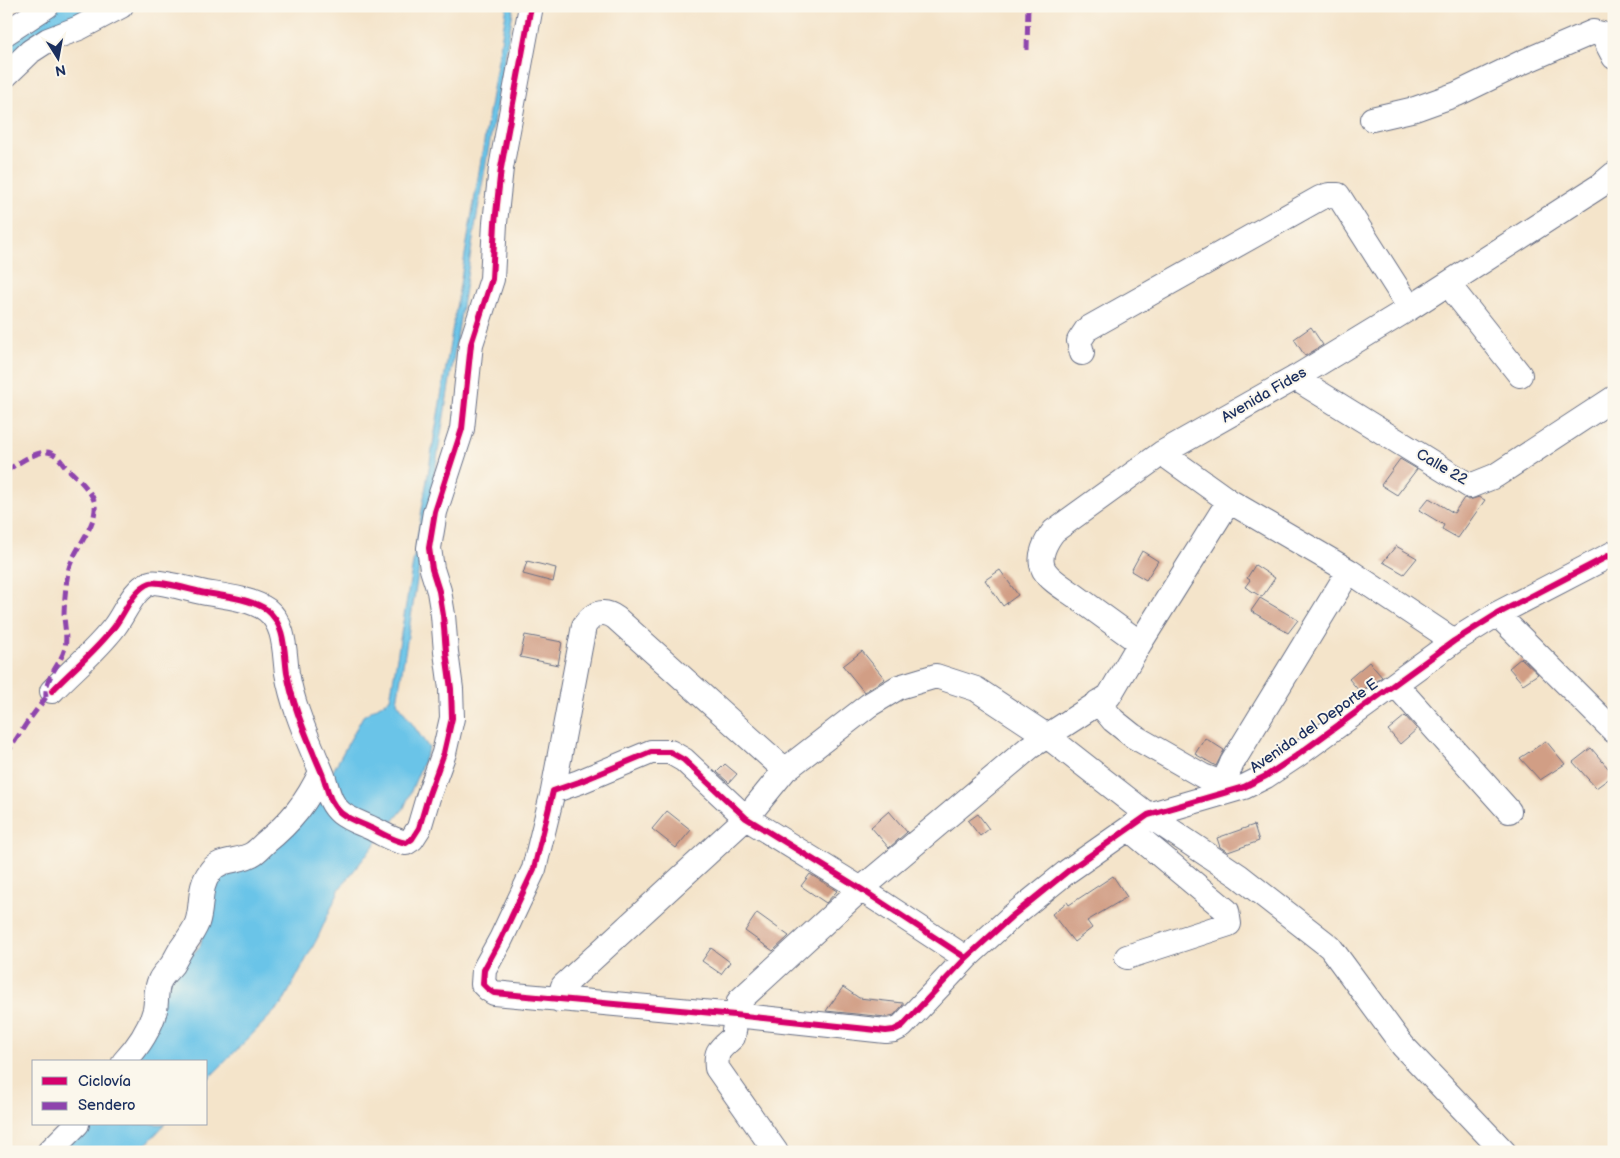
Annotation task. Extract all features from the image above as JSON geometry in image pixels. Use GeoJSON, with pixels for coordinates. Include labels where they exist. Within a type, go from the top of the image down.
{"type":"FeatureCollection","features":[{"type":"Feature","properties":{"kind":"street"},"geometry":{"type":"LineString","coordinates":[[6,33],[47,6]]}},
{"type":"Feature","properties":{"kind":"street"},"geometry":{"type":"LineString","coordinates":[[6,75],[31,51],[48,40],[80,28],[121,6]]}},
{"type":"Feature","properties":{"kind":"street"},"geometry":{"type":"LineString","coordinates":[[52,690],[100,646],[117,624],[130,601],[150,583],[159,582],[238,599],[257,605],[268,610],[282,633],[290,688],[296,709],[331,801],[341,813],[389,838],[406,843],[412,839],[419,828],[444,753],[452,718],[444,615],[432,569],[429,548],[435,512],[462,429],[471,344],[492,279],[495,223],[501,168],[531,6]]}},
{"type":"Feature","properties":{"kind":"street"},"geometry":{"type":"LineString","coordinates":[[1372,119],[1415,109],[1458,94],[1523,62],[1593,32],[1602,34],[1614,57]]}},
{"type":"Feature","properties":{"kind":"street","name":"Avenida Fides"},"geometry":{"type":"LineString","coordinates":[[1140,643],[1044,570],[1042,553],[1049,537],[1054,531],[1162,454],[1295,378],[1610,186]]}},
{"type":"Feature","properties":{"kind":"street"},"geometry":{"type":"LineString","coordinates":[[1082,353],[1079,341],[1087,329],[1320,198],[1329,195],[1338,195],[1410,308]]}},
{"type":"Feature","properties":{"kind":"street"},"geometry":{"type":"LineString","coordinates":[[1448,284],[1520,375]]}},
{"type":"Feature","properties":{"kind":"street","name":"Calle 22"},"geometry":{"type":"LineString","coordinates":[[1295,378],[1470,486],[1495,476],[1614,398]]}},
{"type":"Feature","properties":{"kind":"street"},"geometry":{"type":"LineString","coordinates":[[1162,454],[1229,501],[1349,572],[1454,641]]}},
{"type":"Feature","properties":{"kind":"street"},"geometry":{"type":"LineString","coordinates":[[776,1152],[717,1068],[716,1058],[719,1048],[733,1037],[738,1001],[861,889],[1030,747],[1109,696],[1229,501]]}},
{"type":"Feature","properties":{"kind":"street","name":"Avenida del Deporte E"},"geometry":{"type":"LineString","coordinates":[[736,1014],[886,1030],[894,1030],[902,1026],[966,958],[1012,917],[1068,871],[1148,815],[1221,788],[1244,787],[1266,776],[1454,641],[1498,614],[1613,556]]}},
{"type":"Feature","properties":{"kind":"street"},"geometry":{"type":"LineString","coordinates":[[1098,702],[1113,720],[1133,736],[1211,780],[1221,788],[1232,763],[1349,572]]}},
{"type":"Feature","properties":{"kind":"street"},"geometry":{"type":"LineString","coordinates":[[736,1014],[494,993],[484,984],[484,970],[534,869],[553,791],[584,626],[591,616],[600,612],[611,615],[785,770]]}},
{"type":"Feature","properties":{"kind":"street"},"geometry":{"type":"LineString","coordinates":[[1498,614],[1614,731]]}},
{"type":"Feature","properties":{"kind":"street"},"geometry":{"type":"LineString","coordinates":[[559,1000],[563,986],[746,818],[785,770],[869,705],[899,687],[936,676],[976,689],[1047,736],[1148,815],[1239,876],[1330,947],[1403,1046],[1504,1152]]}},
{"type":"Feature","properties":{"kind":"street"},"geometry":{"type":"LineString","coordinates":[[1395,684],[1509,811]]}},
{"type":"Feature","properties":{"kind":"street"},"geometry":{"type":"LineString","coordinates":[[553,791],[650,752],[670,752],[684,760],[746,818],[861,889],[966,958]]}},
{"type":"Feature","properties":{"kind":"street"},"geometry":{"type":"LineString","coordinates":[[126,1060],[151,1023],[155,1008],[156,989],[161,977],[172,965],[192,935],[200,913],[204,880],[210,870],[218,863],[241,859],[253,854],[282,829],[309,796],[321,772]]}},
{"type":"Feature","properties":{"kind":"street"},"geometry":{"type":"LineString","coordinates":[[1127,957],[1229,924],[1226,911],[1129,828]]}},
{"type":"Feature","properties":{"kind":"street"},"geometry":{"type":"LineString","coordinates":[[49,1152],[75,1126]]}},
{"type":"Feature","properties":{"kind":"water"},"geometry":{"type":"Polygon","coordinates":[[[507,6],[514,6],[481,191],[397,702],[429,748],[404,808],[340,888],[318,937],[282,1004],[208,1079],[208,1060],[131,1060],[165,984],[200,946],[208,914],[208,887],[333,771],[363,716],[390,699],[507,6]]]}},
{"type":"Feature","properties":{"kind":"water"},"geometry":{"type":"Polygon","coordinates":[[[83,1126],[163,1126],[139,1152],[57,1152],[83,1126]]]}},
{"type":"Feature","properties":{"kind":"building"},"geometry":{"type":"Polygon","coordinates":[[[1311,327],[1323,345],[1305,356],[1294,339],[1311,327]]]}},
{"type":"Feature","properties":{"kind":"building"},"geometry":{"type":"Polygon","coordinates":[[[1400,459],[1417,469],[1397,495],[1381,485],[1400,459]]]}},
{"type":"Feature","properties":{"kind":"building"},"geometry":{"type":"Polygon","coordinates":[[[1479,497],[1485,500],[1458,538],[1442,529],[1444,525],[1419,510],[1429,498],[1454,513],[1464,498],[1469,500],[1479,497]]]}},
{"type":"Feature","properties":{"kind":"building"},"geometry":{"type":"Polygon","coordinates":[[[1396,546],[1417,558],[1404,574],[1383,562],[1396,546]]]}},
{"type":"Feature","properties":{"kind":"building"},"geometry":{"type":"Polygon","coordinates":[[[1142,551],[1158,561],[1146,580],[1131,571],[1142,551]]]}},
{"type":"Feature","properties":{"kind":"building"},"geometry":{"type":"Polygon","coordinates":[[[527,561],[556,568],[553,582],[523,574],[527,561]]]}},
{"type":"Feature","properties":{"kind":"building"},"geometry":{"type":"Polygon","coordinates":[[[1255,565],[1275,578],[1262,597],[1245,587],[1250,580],[1247,578],[1255,565]]]}},
{"type":"Feature","properties":{"kind":"building"},"geometry":{"type":"Polygon","coordinates":[[[1000,570],[1018,595],[1003,606],[985,580],[1000,570]]]}},
{"type":"Feature","properties":{"kind":"building"},"geometry":{"type":"Polygon","coordinates":[[[1260,598],[1298,620],[1288,633],[1251,611],[1260,598]]]}},
{"type":"Feature","properties":{"kind":"building"},"geometry":{"type":"Polygon","coordinates":[[[525,635],[562,642],[558,665],[520,657],[525,635]]]}},
{"type":"Feature","properties":{"kind":"building"},"geometry":{"type":"Polygon","coordinates":[[[862,651],[885,679],[864,692],[843,666],[862,651]]]}},
{"type":"Feature","properties":{"kind":"building"},"geometry":{"type":"Polygon","coordinates":[[[1521,658],[1538,674],[1523,684],[1509,668],[1521,658]]]}},
{"type":"Feature","properties":{"kind":"building"},"geometry":{"type":"Polygon","coordinates":[[[1369,662],[1382,677],[1360,692],[1349,679],[1369,662]]]}},
{"type":"Feature","properties":{"kind":"building"},"geometry":{"type":"Polygon","coordinates":[[[1405,716],[1417,729],[1400,744],[1388,730],[1405,716]]]}},
{"type":"Feature","properties":{"kind":"building"},"geometry":{"type":"Polygon","coordinates":[[[1205,738],[1224,750],[1216,766],[1195,754],[1205,738]]]}},
{"type":"Feature","properties":{"kind":"building"},"geometry":{"type":"Polygon","coordinates":[[[1546,741],[1565,764],[1540,780],[1520,758],[1546,741]]]}},
{"type":"Feature","properties":{"kind":"building"},"geometry":{"type":"Polygon","coordinates":[[[1591,748],[1614,775],[1596,788],[1573,762],[1591,748]]]}},
{"type":"Feature","properties":{"kind":"building"},"geometry":{"type":"Polygon","coordinates":[[[725,764],[737,774],[729,783],[717,772],[725,764]]]}},
{"type":"Feature","properties":{"kind":"building"},"geometry":{"type":"Polygon","coordinates":[[[667,811],[691,830],[676,848],[652,829],[667,811]]]}},
{"type":"Feature","properties":{"kind":"building"},"geometry":{"type":"Polygon","coordinates":[[[889,811],[907,832],[889,848],[871,827],[889,811]]]}},
{"type":"Feature","properties":{"kind":"building"},"geometry":{"type":"Polygon","coordinates":[[[978,814],[989,829],[980,836],[968,821],[978,814]]]}},
{"type":"Feature","properties":{"kind":"building"},"geometry":{"type":"Polygon","coordinates":[[[1254,825],[1259,841],[1228,852],[1220,847],[1217,838],[1254,825]]]}},
{"type":"Feature","properties":{"kind":"building"},"geometry":{"type":"Polygon","coordinates":[[[810,874],[837,891],[826,903],[801,886],[810,874]]]}},
{"type":"Feature","properties":{"kind":"building"},"geometry":{"type":"Polygon","coordinates":[[[1113,876],[1127,897],[1087,921],[1092,928],[1074,942],[1052,914],[1067,902],[1069,905],[1113,876]]]}},
{"type":"Feature","properties":{"kind":"building"},"geometry":{"type":"Polygon","coordinates":[[[757,913],[789,936],[773,951],[745,931],[757,913]]]}},
{"type":"Feature","properties":{"kind":"building"},"geometry":{"type":"Polygon","coordinates":[[[711,948],[730,962],[721,974],[702,961],[711,948]]]}},
{"type":"Feature","properties":{"kind":"building"},"geometry":{"type":"Polygon","coordinates":[[[843,987],[859,998],[903,1003],[903,1005],[894,1015],[886,1017],[826,1011],[843,987]]]}},
{"type":"Feature","properties":{"kind":"waterway"},"geometry":{"type":"LineString","coordinates":[[6,52],[73,6]]}},
{"type":"Feature","properties":{"kind":"marked path"},"geometry":{"type":"LineString","coordinates":[[1027,50],[1028,6]]}},
{"type":"Feature","properties":{"kind":"marked path"},"geometry":{"type":"LineString","coordinates":[[6,471],[34,455],[46,452],[51,453],[83,484],[94,500],[95,505],[93,520],[69,568],[64,606],[65,648],[47,684],[46,697]]}},
{"type":"Feature","properties":{"kind":"marked path"},"geometry":{"type":"LineString","coordinates":[[6,755],[50,692]]}},
{"type":"Feature","properties":{"kind":"cycle path"},"geometry":{"type":"LineString","coordinates":[[52,691],[101,643],[115,626],[134,596],[139,590],[150,583],[169,584],[254,603],[267,610],[278,623],[283,640],[289,683],[295,703],[334,805],[349,818],[393,839],[406,843],[412,839],[419,828],[444,753],[452,718],[451,689],[443,615],[429,548],[435,512],[462,429],[471,344],[492,279],[495,223],[501,168],[531,6]]}},
{"type":"Feature","properties":{"kind":"cycle path"},"geometry":{"type":"LineString","coordinates":[[966,958],[861,889],[746,818],[684,760],[670,752],[651,752],[553,791],[534,869],[484,970],[483,984],[494,993],[886,1031],[894,1030],[902,1026],[966,958],[1011,917],[1068,871],[1148,815],[1244,787],[1266,776],[1454,641],[1497,614],[1614,553]]}}]}
